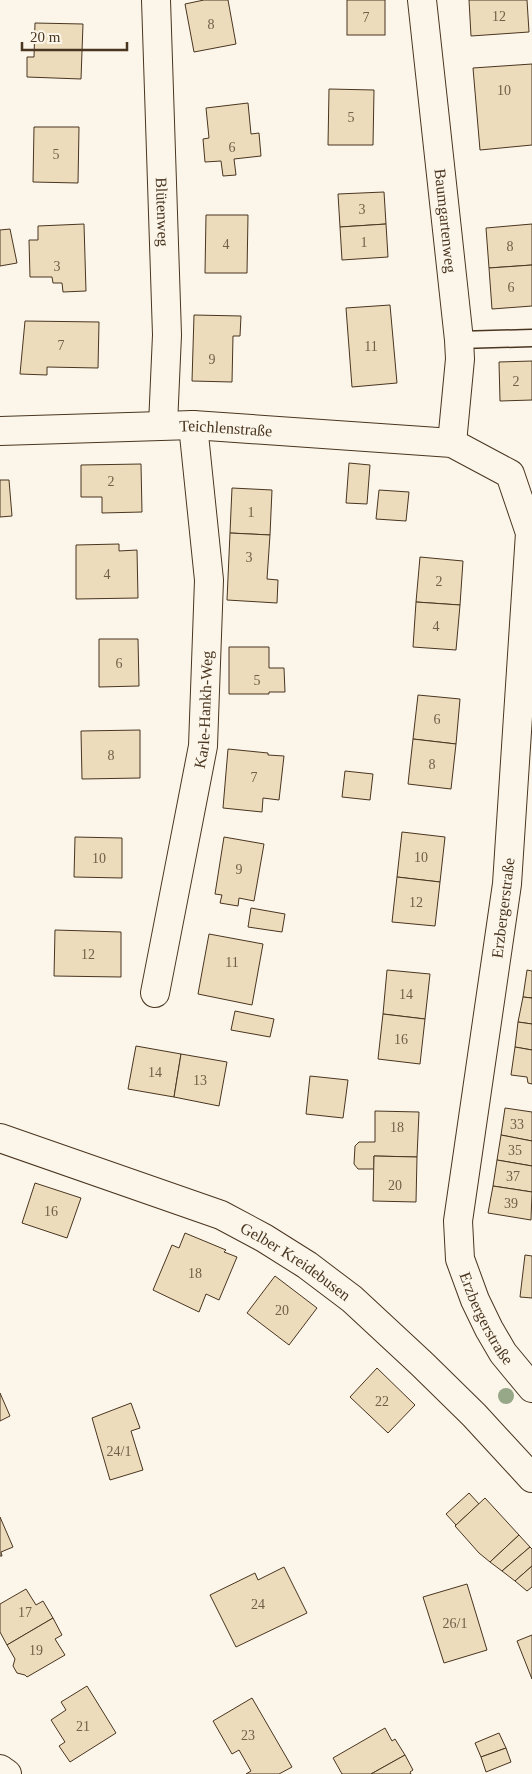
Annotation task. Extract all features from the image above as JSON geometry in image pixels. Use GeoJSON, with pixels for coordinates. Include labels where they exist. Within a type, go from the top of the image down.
{"type":"FeatureCollection","features":[{"type":"Feature","properties":{"kind":"street","name":"Blütenweg"},"geometry":{"type":"LineString","coordinates":[[156,0],[166,336],[164,425]]}},
{"type":"Feature","properties":{"kind":"street","name":"Baumgartenweg"},"geometry":{"type":"LineString","coordinates":[[422,0],[459,340],[460,359],[452,443]]}},
{"type":"Feature","properties":{"kind":"street","name":"Teichlenstraße"},"geometry":{"type":"LineString","coordinates":[[0,431],[193,425],[452,443]]}},
{"type":"Feature","properties":{"kind":"street","name":"Karle-Hankh-Weg"},"geometry":{"type":"LineString","coordinates":[[155,992],[203,746],[209,580],[193,425]]}},
{"type":"Feature","properties":{"kind":"street","name":"Erzbergerstraße"},"geometry":{"type":"LineString","coordinates":[[452,443],[510,474],[530,532],[507,884],[458,1220],[460,1259],[475,1300],[503,1353],[532,1388]]}},
{"type":"Feature","properties":{"kind":"street","name":"Gelber Kreidebusen"},"geometry":{"type":"LineString","coordinates":[[0,1138],[221,1216],[264,1238],[300,1261],[352,1299],[422,1364],[474,1415],[532,1478]]}},
{"type":"Feature","properties":{"kind":"street"},"geometry":{"type":"LineString","coordinates":[[0,1769],[7,1774]]}},
{"type":"Feature","properties":{"kind":"lane"},"geometry":{"type":"LineString","coordinates":[[459,340],[532,338]]}},
{"type":"Feature","properties":{"kind":"building"},"geometry":{"type":"Polygon","coordinates":[[[204,0],[228,0],[236,44],[194,52],[185,4],[204,0]]]}},
{"type":"Feature","properties":{"kind":"building"},"geometry":{"type":"Polygon","coordinates":[[[347,0],[385,0],[385,35],[347,35],[347,0]]]}},
{"type":"Feature","properties":{"kind":"building"},"geometry":{"type":"Polygon","coordinates":[[[469,0],[527,0],[529,32],[471,36],[469,0]]]}},
{"type":"Feature","properties":{"kind":"building"},"geometry":{"type":"Polygon","coordinates":[[[35,23],[83,24],[81,79],[27,77],[27,57],[34,57],[35,23]]]}},
{"type":"Feature","properties":{"kind":"building"},"geometry":{"type":"Polygon","coordinates":[[[532,64],[532,145],[480,150],[473,68],[532,64]]]}},
{"type":"Feature","properties":{"kind":"building"},"geometry":{"type":"Polygon","coordinates":[[[329,89],[374,90],[373,145],[328,145],[329,89]]]}},
{"type":"Feature","properties":{"kind":"building"},"geometry":{"type":"Polygon","coordinates":[[[248,103],[251,134],[259,133],[261,156],[234,159],[236,175],[223,176],[221,161],[205,162],[203,139],[209,138],[206,108],[248,103]]]}},
{"type":"Feature","properties":{"kind":"building"},"geometry":{"type":"Polygon","coordinates":[[[34,127],[79,127],[78,183],[33,182],[34,127]]]}},
{"type":"Feature","properties":{"kind":"building"},"geometry":{"type":"Polygon","coordinates":[[[384,192],[386,224],[340,227],[338,194],[384,192]]]}},
{"type":"Feature","properties":{"kind":"building"},"geometry":{"type":"Polygon","coordinates":[[[206,215],[248,215],[247,273],[205,273],[206,215]]]}},
{"type":"Feature","properties":{"kind":"building"},"geometry":{"type":"Polygon","coordinates":[[[84,224],[86,291],[63,292],[62,283],[53,283],[52,277],[30,277],[29,240],[38,240],[38,226],[84,224]]]}},
{"type":"Feature","properties":{"kind":"building"},"geometry":{"type":"Polygon","coordinates":[[[386,224],[388,257],[342,260],[340,227],[386,224]]]}},
{"type":"Feature","properties":{"kind":"building"},"geometry":{"type":"Polygon","coordinates":[[[532,224],[532,265],[489,268],[486,228],[532,224]]]}},
{"type":"Feature","properties":{"kind":"building"},"geometry":{"type":"Polygon","coordinates":[[[10,229],[17,263],[0,266],[0,230],[10,229]]]}},
{"type":"Feature","properties":{"kind":"building"},"geometry":{"type":"Polygon","coordinates":[[[532,265],[532,306],[492,309],[489,268],[532,265]]]}},
{"type":"Feature","properties":{"kind":"building"},"geometry":{"type":"Polygon","coordinates":[[[390,305],[397,383],[352,387],[346,308],[390,305]]]}},
{"type":"Feature","properties":{"kind":"building"},"geometry":{"type":"Polygon","coordinates":[[[194,315],[241,316],[240,336],[233,336],[232,382],[192,381],[194,315]]]}},
{"type":"Feature","properties":{"kind":"building"},"geometry":{"type":"Polygon","coordinates":[[[25,321],[99,322],[98,368],[47,367],[47,375],[20,374],[25,321]]]}},
{"type":"Feature","properties":{"kind":"building"},"geometry":{"type":"Polygon","coordinates":[[[532,361],[532,400],[500,401],[499,362],[532,361]]]}},
{"type":"Feature","properties":{"kind":"building"},"geometry":{"type":"Polygon","coordinates":[[[349,463],[370,465],[367,504],[346,503],[349,463]]]}},
{"type":"Feature","properties":{"kind":"building"},"geometry":{"type":"Polygon","coordinates":[[[141,464],[142,512],[102,513],[102,497],[81,497],[81,465],[141,464]]]}},
{"type":"Feature","properties":{"kind":"building"},"geometry":{"type":"Polygon","coordinates":[[[0,480],[9,480],[12,516],[0,517],[0,480]]]}},
{"type":"Feature","properties":{"kind":"building"},"geometry":{"type":"Polygon","coordinates":[[[232,488],[272,490],[270,535],[230,533],[232,488]]]}},
{"type":"Feature","properties":{"kind":"building"},"geometry":{"type":"Polygon","coordinates":[[[379,490],[409,492],[406,521],[376,519],[379,490]]]}},
{"type":"Feature","properties":{"kind":"building"},"geometry":{"type":"Polygon","coordinates":[[[230,533],[270,535],[267,579],[278,580],[277,603],[227,600],[230,533]]]}},
{"type":"Feature","properties":{"kind":"building"},"geometry":{"type":"Polygon","coordinates":[[[119,544],[119,551],[137,550],[138,598],[76,599],[76,545],[119,544]]]}},
{"type":"Feature","properties":{"kind":"building"},"geometry":{"type":"Polygon","coordinates":[[[420,557],[463,561],[460,605],[416,602],[420,557]]]}},
{"type":"Feature","properties":{"kind":"building"},"geometry":{"type":"Polygon","coordinates":[[[416,602],[460,605],[456,650],[413,647],[416,602]]]}},
{"type":"Feature","properties":{"kind":"building"},"geometry":{"type":"Polygon","coordinates":[[[99,639],[138,639],[139,686],[99,687],[99,639]]]}},
{"type":"Feature","properties":{"kind":"building"},"geometry":{"type":"Polygon","coordinates":[[[229,647],[269,647],[269,668],[284,668],[285,692],[229,694],[229,647]]]}},
{"type":"Feature","properties":{"kind":"building"},"geometry":{"type":"Polygon","coordinates":[[[418,695],[460,699],[456,744],[413,739],[418,695]]]}},
{"type":"Feature","properties":{"kind":"building"},"geometry":{"type":"Polygon","coordinates":[[[140,730],[140,778],[82,779],[81,731],[140,730]]]}},
{"type":"Feature","properties":{"kind":"building"},"geometry":{"type":"Polygon","coordinates":[[[413,739],[456,744],[451,789],[408,784],[413,739]]]}},
{"type":"Feature","properties":{"kind":"building"},"geometry":{"type":"Polygon","coordinates":[[[228,749],[284,756],[279,800],[263,798],[262,812],[223,808],[228,749]]]}},
{"type":"Feature","properties":{"kind":"building"},"geometry":{"type":"Polygon","coordinates":[[[345,771],[373,774],[370,800],[342,797],[345,771]]]}},
{"type":"Feature","properties":{"kind":"building"},"geometry":{"type":"Polygon","coordinates":[[[402,832],[445,837],[440,882],[397,877],[402,832]]]}},
{"type":"Feature","properties":{"kind":"building"},"geometry":{"type":"Polygon","coordinates":[[[75,837],[122,838],[122,878],[74,877],[75,837]]]}},
{"type":"Feature","properties":{"kind":"building"},"geometry":{"type":"Polygon","coordinates":[[[224,837],[264,844],[254,901],[239,898],[238,906],[220,903],[222,895],[215,894],[224,837]]]}},
{"type":"Feature","properties":{"kind":"building"},"geometry":{"type":"Polygon","coordinates":[[[397,877],[440,882],[435,926],[392,922],[397,877]]]}},
{"type":"Feature","properties":{"kind":"building"},"geometry":{"type":"Polygon","coordinates":[[[251,908],[285,914],[282,932],[248,927],[251,908]]]}},
{"type":"Feature","properties":{"kind":"building"},"geometry":{"type":"Polygon","coordinates":[[[55,930],[121,932],[121,977],[54,976],[55,930]]]}},
{"type":"Feature","properties":{"kind":"building"},"geometry":{"type":"Polygon","coordinates":[[[209,934],[263,944],[252,1005],[198,994],[209,934]]]}},
{"type":"Feature","properties":{"kind":"building"},"geometry":{"type":"Polygon","coordinates":[[[387,970],[430,974],[425,1019],[383,1014],[387,970]]]}},
{"type":"Feature","properties":{"kind":"building"},"geometry":{"type":"Polygon","coordinates":[[[527,970],[532,971],[532,998],[523,997],[527,970]]]}},
{"type":"Feature","properties":{"kind":"building"},"geometry":{"type":"Polygon","coordinates":[[[523,997],[532,998],[532,1024],[518,1022],[523,997]]]}},
{"type":"Feature","properties":{"kind":"building"},"geometry":{"type":"Polygon","coordinates":[[[235,1011],[274,1019],[270,1037],[231,1030],[235,1011]]]}},
{"type":"Feature","properties":{"kind":"building"},"geometry":{"type":"Polygon","coordinates":[[[383,1014],[425,1019],[420,1064],[378,1059],[383,1014]]]}},
{"type":"Feature","properties":{"kind":"building"},"geometry":{"type":"Polygon","coordinates":[[[518,1022],[532,1024],[532,1050],[515,1047],[518,1022]]]}},
{"type":"Feature","properties":{"kind":"building"},"geometry":{"type":"Polygon","coordinates":[[[136,1046],[181,1054],[174,1097],[128,1089],[136,1046]]]}},
{"type":"Feature","properties":{"kind":"building"},"geometry":{"type":"Polygon","coordinates":[[[515,1047],[532,1050],[532,1084],[528,1083],[527,1077],[511,1075],[515,1047]]]}},
{"type":"Feature","properties":{"kind":"building"},"geometry":{"type":"Polygon","coordinates":[[[181,1054],[227,1062],[219,1106],[174,1097],[181,1054]]]}},
{"type":"Feature","properties":{"kind":"building"},"geometry":{"type":"Polygon","coordinates":[[[310,1076],[348,1080],[343,1118],[306,1114],[310,1076]]]}},
{"type":"Feature","properties":{"kind":"building"},"geometry":{"type":"Polygon","coordinates":[[[505,1108],[532,1112],[532,1141],[501,1135],[505,1108]]]}},
{"type":"Feature","properties":{"kind":"building"},"geometry":{"type":"Polygon","coordinates":[[[375,1111],[419,1112],[417,1157],[374,1156],[374,1169],[358,1169],[354,1164],[355,1146],[359,1142],[375,1142],[375,1111]]]}},
{"type":"Feature","properties":{"kind":"building"},"geometry":{"type":"Polygon","coordinates":[[[501,1135],[532,1141],[532,1166],[497,1160],[501,1135]]]}},
{"type":"Feature","properties":{"kind":"building"},"geometry":{"type":"Polygon","coordinates":[[[374,1156],[417,1157],[416,1202],[373,1201],[374,1156]]]}},
{"type":"Feature","properties":{"kind":"building"},"geometry":{"type":"Polygon","coordinates":[[[497,1160],[532,1166],[532,1192],[493,1186],[497,1160]]]}},
{"type":"Feature","properties":{"kind":"building"},"geometry":{"type":"Polygon","coordinates":[[[35,1183],[81,1198],[67,1238],[22,1223],[35,1183]]]}},
{"type":"Feature","properties":{"kind":"building"},"geometry":{"type":"Polygon","coordinates":[[[493,1186],[532,1192],[531,1220],[488,1213],[493,1186]]]}},
{"type":"Feature","properties":{"kind":"building"},"geometry":{"type":"Polygon","coordinates":[[[185,1233],[226,1250],[224,1252],[237,1257],[219,1300],[206,1294],[199,1312],[153,1290],[172,1245],[179,1248],[185,1233]]]}},
{"type":"Feature","properties":{"kind":"building"},"geometry":{"type":"Polygon","coordinates":[[[525,1255],[532,1256],[532,1298],[520,1297],[525,1255]]]}},
{"type":"Feature","properties":{"kind":"building"},"geometry":{"type":"Polygon","coordinates":[[[275,1276],[317,1308],[289,1345],[247,1313],[275,1276]]]}},
{"type":"Feature","properties":{"kind":"building"},"geometry":{"type":"Polygon","coordinates":[[[377,1368],[415,1405],[388,1433],[350,1397],[377,1368]]]}},
{"type":"Feature","properties":{"kind":"building"},"geometry":{"type":"Polygon","coordinates":[[[0,1393],[10,1416],[0,1421],[0,1393]]]}},
{"type":"Feature","properties":{"kind":"building"},"geometry":{"type":"Polygon","coordinates":[[[131,1403],[140,1428],[131,1431],[143,1470],[110,1480],[92,1418],[131,1403]]]}},
{"type":"Feature","properties":{"kind":"building"},"geometry":{"type":"Polygon","coordinates":[[[469,1493],[479,1504],[456,1525],[446,1514],[469,1493]]]}},
{"type":"Feature","properties":{"kind":"building"},"geometry":{"type":"Polygon","coordinates":[[[485,1498],[519,1535],[490,1562],[479,1553],[455,1526],[485,1498]]]}},
{"type":"Feature","properties":{"kind":"building"},"geometry":{"type":"Polygon","coordinates":[[[0,1517],[13,1547],[1,1552],[2,1556],[0,1556],[0,1517]]]}},
{"type":"Feature","properties":{"kind":"building"},"geometry":{"type":"Polygon","coordinates":[[[519,1535],[530,1547],[502,1571],[490,1562],[519,1535]]]}},
{"type":"Feature","properties":{"kind":"building"},"geometry":{"type":"Polygon","coordinates":[[[530,1547],[532,1549],[532,1566],[515,1581],[502,1571],[530,1547]]]}},
{"type":"Feature","properties":{"kind":"building"},"geometry":{"type":"Polygon","coordinates":[[[532,1566],[532,1587],[527,1591],[515,1581],[532,1566]]]}},
{"type":"Feature","properties":{"kind":"building"},"geometry":{"type":"Polygon","coordinates":[[[284,1567],[307,1613],[236,1647],[210,1595],[255,1573],[258,1580],[284,1567]]]}},
{"type":"Feature","properties":{"kind":"building"},"geometry":{"type":"Polygon","coordinates":[[[467,1584],[487,1650],[444,1663],[423,1597],[467,1584]]]}},
{"type":"Feature","properties":{"kind":"building"},"geometry":{"type":"Polygon","coordinates":[[[26,1589],[36,1605],[43,1601],[53,1618],[7,1645],[0,1632],[0,1604],[26,1589]]]}},
{"type":"Feature","properties":{"kind":"building"},"geometry":{"type":"Polygon","coordinates":[[[53,1618],[62,1635],[55,1639],[65,1655],[27,1677],[17,1673],[13,1666],[15,1659],[7,1645],[53,1618]]]}},
{"type":"Feature","properties":{"kind":"building"},"geometry":{"type":"Polygon","coordinates":[[[532,1635],[532,1679],[517,1641],[532,1635]]]}},
{"type":"Feature","properties":{"kind":"building"},"geometry":{"type":"Polygon","coordinates":[[[87,1686],[116,1733],[70,1762],[59,1746],[65,1742],[51,1720],[66,1710],[61,1702],[87,1686]]]}},
{"type":"Feature","properties":{"kind":"building"},"geometry":{"type":"Polygon","coordinates":[[[252,1698],[292,1767],[279,1774],[246,1774],[251,1771],[239,1750],[232,1754],[213,1721],[252,1698]]]}},
{"type":"Feature","properties":{"kind":"building"},"geometry":{"type":"Polygon","coordinates":[[[385,1728],[392,1741],[395,1739],[405,1755],[371,1774],[342,1774],[333,1758],[385,1728]]]}},
{"type":"Feature","properties":{"kind":"building"},"geometry":{"type":"Polygon","coordinates":[[[499,1733],[506,1748],[481,1757],[475,1743],[499,1733]]]}},
{"type":"Feature","properties":{"kind":"building"},"geometry":{"type":"Polygon","coordinates":[[[506,1748],[511,1762],[486,1772],[481,1757],[506,1748]]]}},
{"type":"Feature","properties":{"kind":"building"},"geometry":{"type":"Polygon","coordinates":[[[405,1755],[413,1770],[410,1772],[411,1774],[371,1774],[405,1755]]]}}]}
